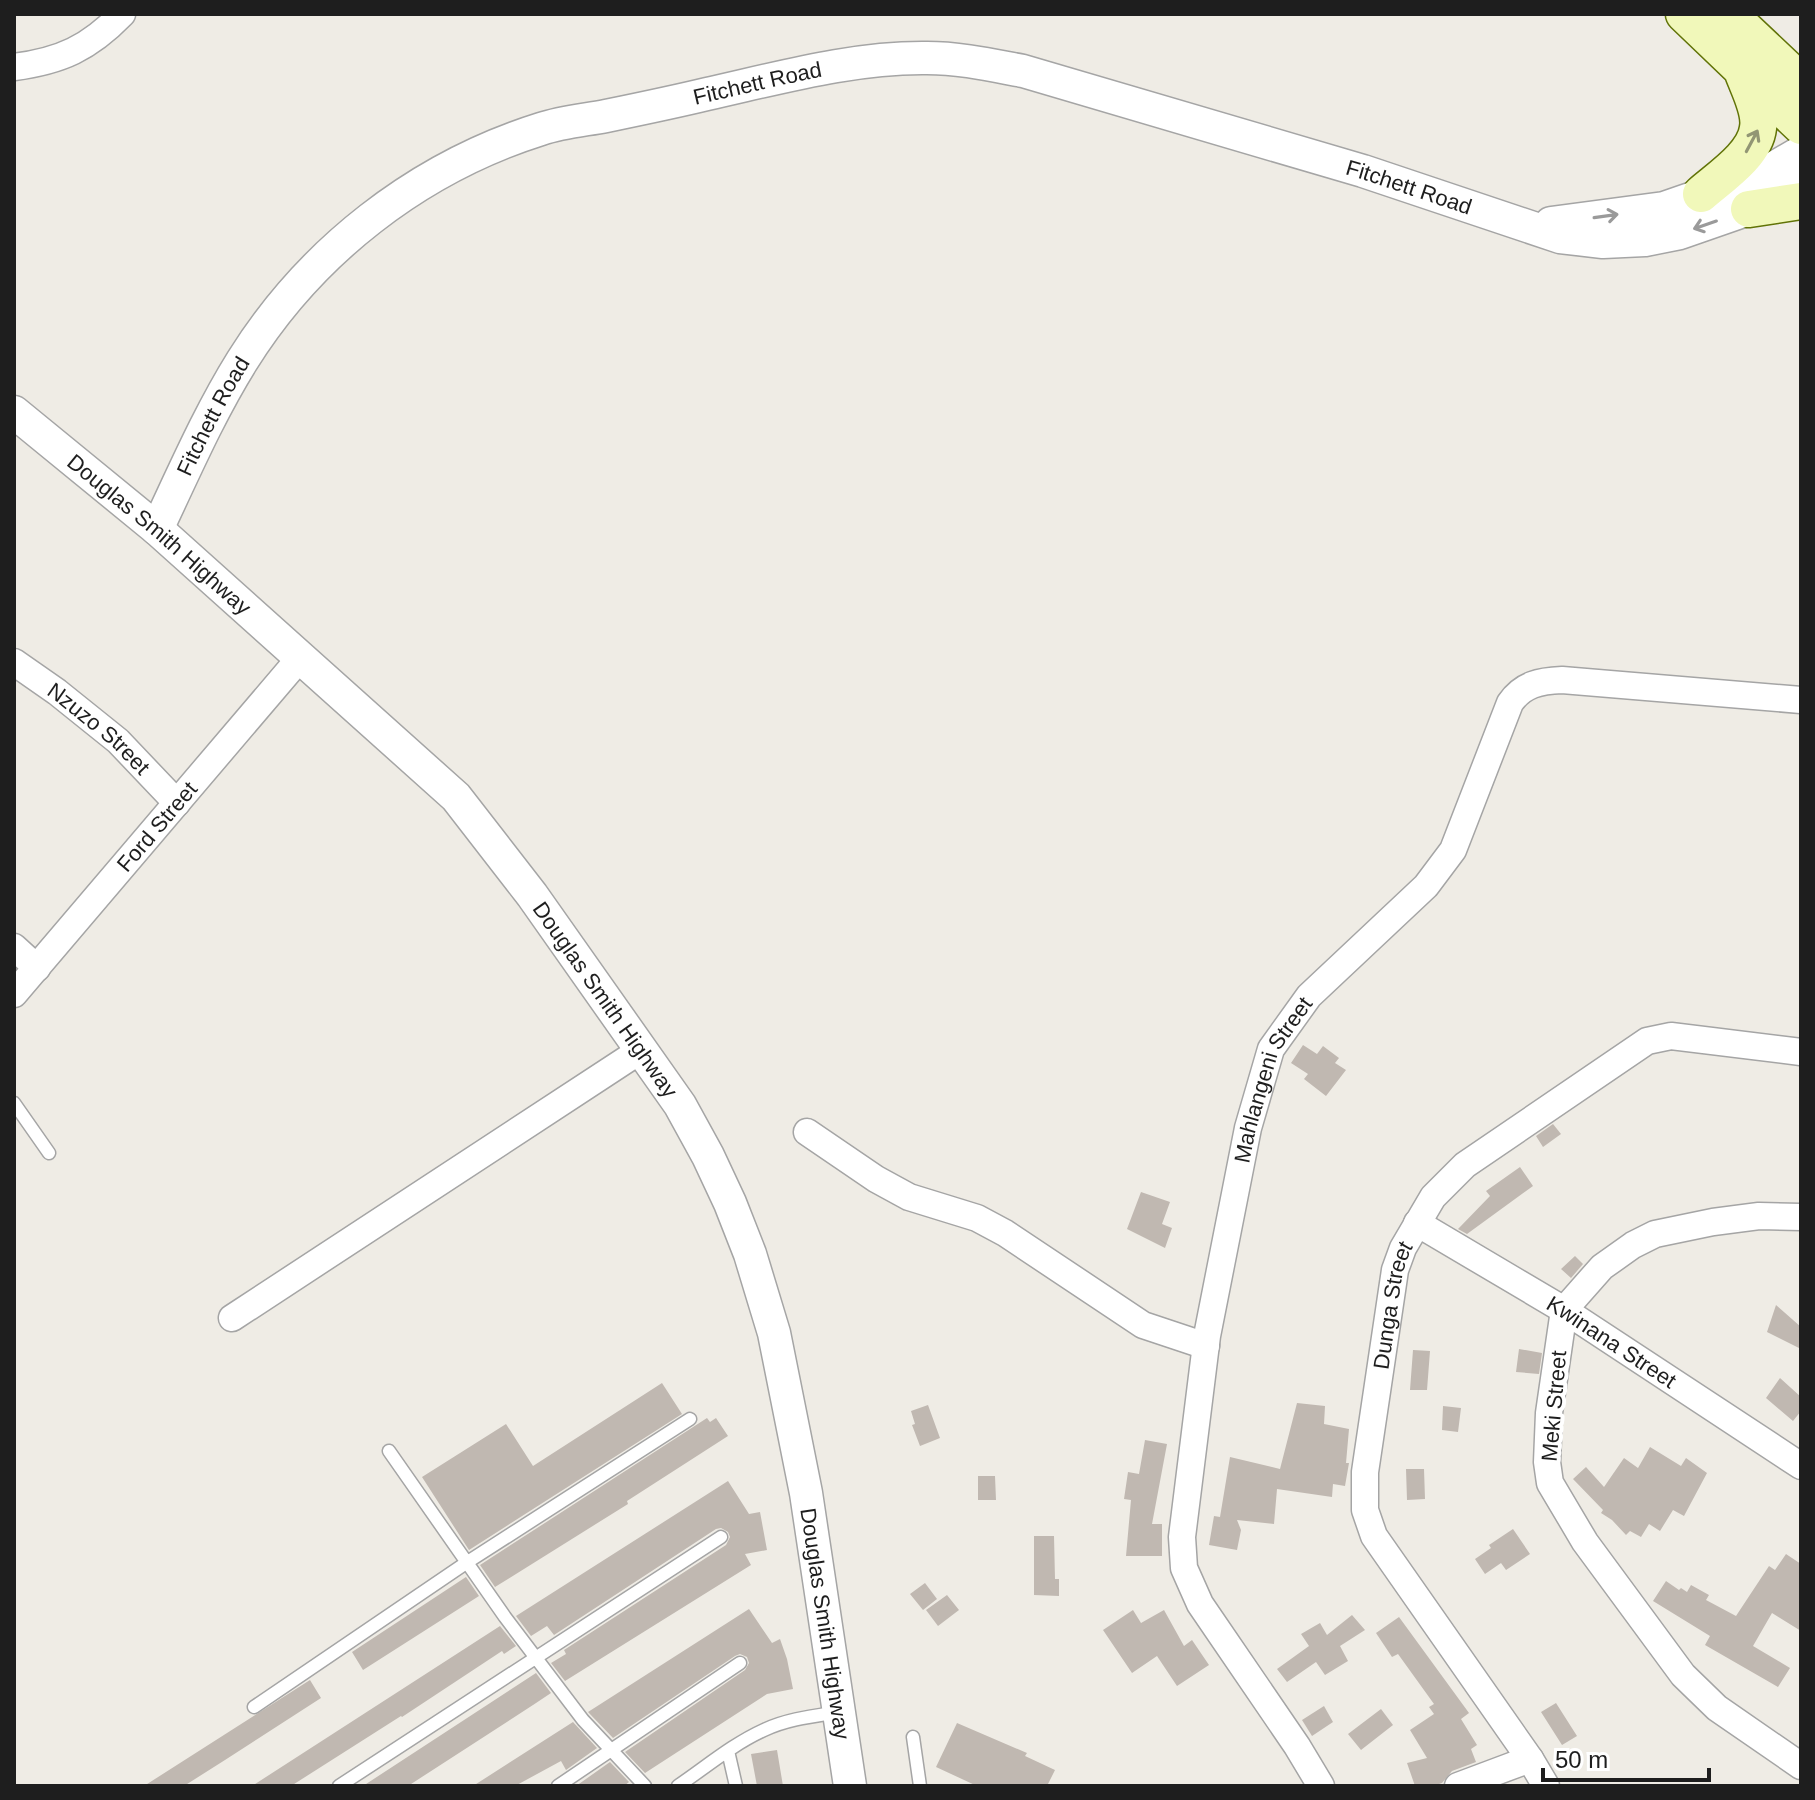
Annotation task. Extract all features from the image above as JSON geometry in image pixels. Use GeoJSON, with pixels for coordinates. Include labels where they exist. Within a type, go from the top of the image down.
{"type":"FeatureCollection","features":[{"type":"Feature","properties":{"kind":"main road"},"geometry":{"type":"LineString","coordinates":[[1684,14],[1753,58],[1801,82]]}},
{"type":"Feature","properties":{"kind":"main road"},"geometry":{"type":"LineString","coordinates":[[1729,14],[1753,58],[1801,126]]}},
{"type":"Feature","properties":{"kind":"main road"},"geometry":{"type":"LineString","coordinates":[[1753,58],[1801,63]]}},
{"type":"Feature","properties":{"kind":"main road"},"geometry":{"type":"LineString","coordinates":[[1701,194],[1749,149],[1759,128],[1753,98],[1753,58]]}},
{"type":"Feature","properties":{"kind":"main road"},"geometry":{"type":"LineString","coordinates":[[1749,209],[1801,201]]}},
{"type":"Feature","properties":{"kind":"street"},"geometry":{"type":"LineString","coordinates":[[14,67],[46,63],[83,48],[122,14]]}},
{"type":"Feature","properties":{"kind":"street","name":"Fitchett Road"},"geometry":{"type":"LineString","coordinates":[[157,529],[216,405],[242,360],[285,299],[335,246],[385,207],[428,180],[486,150],[543,128],[875,60],[927,58],[975,61],[1023,71],[1363,171],[1560,237],[1645,240],[1680,233],[1749,209],[1801,181]]}},
{"type":"Feature","properties":{"kind":"street","name":"Fitchett Road"},"geometry":{"type":"LineString","coordinates":[[1528,226],[1664,208],[1765,173],[1801,152]]}},
{"type":"Feature","properties":{"kind":"street","name":"Douglas Smith Highway"},"geometry":{"type":"LineString","coordinates":[[14,412],[157,529],[456,797],[577,958],[680,1105],[708,1156],[750,1254],[774,1333],[806,1493],[850,1786]]}},
{"type":"Feature","properties":{"kind":"street","name":"Ford Street"},"geometry":{"type":"LineString","coordinates":[[14,994],[300,658]]}},
{"type":"Feature","properties":{"kind":"street","name":"Nzuzo Street"},"geometry":{"type":"LineString","coordinates":[[14,662],[118,741],[177,803]]}},
{"type":"Feature","properties":{"kind":"street","name":"Mahlangeni Street"},"geometry":{"type":"LineString","coordinates":[[1321,1786],[1200,1604],[1184,1568],[1182,1537],[1206,1346],[1248,1128],[1271,1049],[1309,996],[1426,886],[1453,850],[1517,692],[1545,680],[1562,680],[1801,700]]}},
{"type":"Feature","properties":{"kind":"street"},"geometry":{"type":"LineString","coordinates":[[14,947],[37,968]]}},
{"type":"Feature","properties":{"kind":"street","name":"Dunga Street"},"geometry":{"type":"LineString","coordinates":[[1546,1786],[1374,1536],[1365,1510],[1365,1472],[1395,1270],[1433,1197],[1465,1165],[1647,1041],[1671,1036],[1801,1052]]}},
{"type":"Feature","properties":{"kind":"street"},"geometry":{"type":"LineString","coordinates":[[232,1318],[637,1043]]}},
{"type":"Feature","properties":{"kind":"street"},"geometry":{"type":"LineString","coordinates":[[807,1132],[876,1179],[909,1197],[977,1218],[1005,1233],[1143,1325],[1206,1346]]}},
{"type":"Feature","properties":{"kind":"street"},"geometry":{"type":"LineString","coordinates":[[1564,1310],[1602,1267],[1655,1234],[1744,1218],[1801,1217]]}},
{"type":"Feature","properties":{"kind":"street","name":"Kwinana Street"},"geometry":{"type":"LineString","coordinates":[[1417,1223],[1564,1310],[1801,1466]]}},
{"type":"Feature","properties":{"kind":"street","name":"Meki Street"},"geometry":{"type":"LineString","coordinates":[[1564,1310],[1549,1413],[1547,1450],[1550,1483],[1585,1542],[1683,1675],[1717,1708],[1801,1766]]}},
{"type":"Feature","properties":{"kind":"street"},"geometry":{"type":"LineString","coordinates":[[1458,1786],[1530,1759]]}},
{"type":"Feature","properties":{"kind":"lane"},"geometry":{"type":"LineString","coordinates":[[14,1103],[49,1153]]}},
{"type":"Feature","properties":{"kind":"lane"},"geometry":{"type":"LineString","coordinates":[[254,1707],[466,1563],[690,1419]]}},
{"type":"Feature","properties":{"kind":"lane"},"geometry":{"type":"LineString","coordinates":[[389,1451],[466,1563],[583,1720],[645,1786]]}},
{"type":"Feature","properties":{"kind":"lane"},"geometry":{"type":"LineString","coordinates":[[339,1786],[721,1537]]}},
{"type":"Feature","properties":{"kind":"lane"},"geometry":{"type":"LineString","coordinates":[[558,1786],[740,1663]]}},
{"type":"Feature","properties":{"kind":"lane"},"geometry":{"type":"LineString","coordinates":[[678,1786],[765,1730],[807,1717],[839,1712]]}},
{"type":"Feature","properties":{"kind":"lane"},"geometry":{"type":"LineString","coordinates":[[913,1737],[920,1786]]}},
{"type":"Feature","properties":{"kind":"lane"},"geometry":{"type":"LineString","coordinates":[[728,1751],[736,1786]]}},
{"type":"Feature","properties":{"kind":"building"},"geometry":{"type":"Polygon","coordinates":[[[1303,1045],[1317,1054],[1323,1046],[1339,1058],[1335,1063],[1346,1070],[1326,1096],[1304,1079],[1308,1074],[1291,1063],[1303,1045]]]}},
{"type":"Feature","properties":{"kind":"building"},"geometry":{"type":"Polygon","coordinates":[[[1553,1124],[1561,1134],[1543,1147],[1536,1136],[1553,1124]]]}},
{"type":"Feature","properties":{"kind":"building"},"geometry":{"type":"Polygon","coordinates":[[[1520,1167],[1533,1186],[1467,1234],[1458,1229],[1490,1196],[1486,1191],[1520,1167]]]}},
{"type":"Feature","properties":{"kind":"building"},"geometry":{"type":"Polygon","coordinates":[[[1141,1192],[1170,1202],[1162,1224],[1172,1228],[1165,1248],[1127,1229],[1141,1192]]]}},
{"type":"Feature","properties":{"kind":"building"},"geometry":{"type":"Polygon","coordinates":[[[1575,1256],[1583,1264],[1571,1278],[1561,1269],[1575,1256]]]}},
{"type":"Feature","properties":{"kind":"building"},"geometry":{"type":"Polygon","coordinates":[[[1776,1305],[1801,1327],[1801,1349],[1767,1332],[1776,1305]]]}},
{"type":"Feature","properties":{"kind":"building"},"geometry":{"type":"Polygon","coordinates":[[[1519,1349],[1542,1353],[1539,1374],[1516,1372],[1519,1349]]]}},
{"type":"Feature","properties":{"kind":"building"},"geometry":{"type":"Polygon","coordinates":[[[1413,1350],[1430,1351],[1427,1390],[1410,1390],[1413,1350]]]}},
{"type":"Feature","properties":{"kind":"building"},"geometry":{"type":"Polygon","coordinates":[[[1780,1378],[1801,1397],[1801,1411],[1793,1421],[1766,1398],[1780,1378]]]}},
{"type":"Feature","properties":{"kind":"building"},"geometry":{"type":"Polygon","coordinates":[[[662,1383],[682,1414],[469,1550],[422,1477],[506,1424],[533,1466],[662,1383]]]}},
{"type":"Feature","properties":{"kind":"building"},"geometry":{"type":"Polygon","coordinates":[[[1297,1403],[1325,1406],[1324,1424],[1349,1429],[1345,1486],[1333,1484],[1332,1497],[1277,1489],[1274,1524],[1237,1520],[1241,1530],[1237,1550],[1209,1545],[1214,1516],[1220,1517],[1230,1457],[1280,1469],[1297,1403]]]}},
{"type":"Feature","properties":{"kind":"building"},"geometry":{"type":"Polygon","coordinates":[[[928,1405],[940,1438],[920,1446],[912,1425],[915,1424],[911,1411],[928,1405]]]}},
{"type":"Feature","properties":{"kind":"building"},"geometry":{"type":"Polygon","coordinates":[[[1443,1406],[1461,1408],[1458,1432],[1442,1430],[1443,1406]]]}},
{"type":"Feature","properties":{"kind":"building"},"geometry":{"type":"Polygon","coordinates":[[[707,1418],[710,1422],[716,1418],[728,1436],[627,1501],[628,1504],[495,1587],[480,1565],[707,1418]]]}},
{"type":"Feature","properties":{"kind":"building"},"geometry":{"type":"Polygon","coordinates":[[[1145,1440],[1167,1444],[1152,1524],[1162,1524],[1162,1556],[1126,1556],[1131,1500],[1124,1499],[1128,1472],[1139,1474],[1145,1440]]]}},
{"type":"Feature","properties":{"kind":"building"},"geometry":{"type":"Polygon","coordinates":[[[1650,1447],[1681,1466],[1686,1458],[1707,1473],[1684,1516],[1673,1510],[1660,1531],[1649,1524],[1641,1537],[1630,1531],[1626,1535],[1601,1513],[1603,1510],[1573,1479],[1586,1467],[1604,1487],[1624,1458],[1638,1468],[1650,1447]]]}},
{"type":"Feature","properties":{"kind":"building"},"geometry":{"type":"Polygon","coordinates":[[[1406,1469],[1424,1469],[1425,1499],[1407,1500],[1406,1469]]]}},
{"type":"Feature","properties":{"kind":"building"},"geometry":{"type":"Polygon","coordinates":[[[978,1476],[995,1476],[996,1500],[978,1500],[978,1476]]]}},
{"type":"Feature","properties":{"kind":"building"},"geometry":{"type":"Polygon","coordinates":[[[728,1481],[749,1514],[760,1512],[767,1550],[745,1554],[751,1565],[565,1681],[551,1663],[566,1654],[564,1650],[726,1545],[730,1537],[728,1532],[716,1529],[554,1635],[547,1626],[531,1636],[516,1616],[728,1481]]]}},
{"type":"Feature","properties":{"kind":"building"},"geometry":{"type":"Polygon","coordinates":[[[1513,1529],[1530,1554],[1506,1570],[1501,1563],[1485,1574],[1475,1559],[1513,1529]]]}},
{"type":"Feature","properties":{"kind":"building"},"geometry":{"type":"Polygon","coordinates":[[[1034,1536],[1054,1536],[1055,1579],[1059,1579],[1059,1596],[1034,1595],[1034,1536]]]}},
{"type":"Feature","properties":{"kind":"building"},"geometry":{"type":"Polygon","coordinates":[[[1786,1554],[1801,1564],[1801,1631],[1772,1613],[1753,1646],[1790,1668],[1778,1687],[1705,1645],[1710,1636],[1653,1601],[1666,1581],[1687,1592],[1691,1585],[1709,1595],[1706,1600],[1736,1616],[1769,1566],[1775,1570],[1786,1554]]]}},
{"type":"Feature","properties":{"kind":"building"},"geometry":{"type":"Polygon","coordinates":[[[466,1577],[479,1596],[363,1670],[352,1652],[466,1577]]]}},
{"type":"Feature","properties":{"kind":"building"},"geometry":{"type":"Polygon","coordinates":[[[925,1583],[937,1599],[923,1610],[910,1594],[925,1583]]]}},
{"type":"Feature","properties":{"kind":"building"},"geometry":{"type":"Polygon","coordinates":[[[947,1595],[959,1610],[938,1626],[926,1610],[947,1595]]]}},
{"type":"Feature","properties":{"kind":"building"},"geometry":{"type":"Polygon","coordinates":[[[749,1609],[772,1643],[780,1639],[793,1689],[767,1694],[645,1773],[625,1752],[745,1670],[749,1663],[747,1657],[740,1654],[735,1656],[613,1738],[588,1712],[749,1609]]]}},
{"type":"Feature","properties":{"kind":"building"},"geometry":{"type":"Polygon","coordinates":[[[1133,1610],[1141,1623],[1164,1610],[1184,1646],[1192,1640],[1209,1665],[1177,1686],[1157,1656],[1132,1673],[1103,1630],[1133,1610]]]}},
{"type":"Feature","properties":{"kind":"building"},"geometry":{"type":"Polygon","coordinates":[[[1352,1615],[1365,1630],[1340,1646],[1348,1661],[1325,1675],[1316,1662],[1287,1682],[1277,1669],[1309,1646],[1301,1634],[1320,1623],[1327,1635],[1352,1615]]]}},
{"type":"Feature","properties":{"kind":"building"},"geometry":{"type":"Polygon","coordinates":[[[1399,1617],[1469,1713],[1461,1719],[1477,1745],[1471,1749],[1476,1762],[1452,1771],[1442,1783],[1433,1786],[1415,1786],[1407,1763],[1427,1758],[1410,1730],[1434,1714],[1429,1707],[1434,1704],[1398,1654],[1392,1657],[1376,1633],[1399,1617]]]}},
{"type":"Feature","properties":{"kind":"building"},"geometry":{"type":"Polygon","coordinates":[[[500,1626],[516,1646],[504,1654],[502,1651],[291,1786],[252,1786],[500,1626]]]}},
{"type":"Feature","properties":{"kind":"building"},"geometry":{"type":"Polygon","coordinates":[[[536,1673],[551,1693],[533,1705],[408,1786],[363,1786],[536,1673]]]}},
{"type":"Feature","properties":{"kind":"building"},"geometry":{"type":"Polygon","coordinates":[[[310,1680],[321,1698],[225,1760],[184,1786],[144,1786],[310,1680]]]}},
{"type":"Feature","properties":{"kind":"building"},"geometry":{"type":"Polygon","coordinates":[[[1556,1703],[1577,1736],[1562,1745],[1541,1712],[1556,1703]]]}},
{"type":"Feature","properties":{"kind":"building"},"geometry":{"type":"Polygon","coordinates":[[[1324,1706],[1333,1722],[1312,1736],[1302,1720],[1324,1706]]]}},
{"type":"Feature","properties":{"kind":"building"},"geometry":{"type":"Polygon","coordinates":[[[1381,1709],[1393,1725],[1361,1750],[1348,1734],[1381,1709]]]}},
{"type":"Feature","properties":{"kind":"building"},"geometry":{"type":"Polygon","coordinates":[[[573,1722],[597,1748],[566,1770],[561,1761],[515,1786],[473,1786],[573,1722]]]}},
{"type":"Feature","properties":{"kind":"building"},"geometry":{"type":"Polygon","coordinates":[[[957,1723],[1027,1753],[1025,1756],[1055,1770],[1047,1786],[977,1786],[936,1767],[957,1723]]]}},
{"type":"Feature","properties":{"kind":"building"},"geometry":{"type":"Polygon","coordinates":[[[777,1750],[783,1786],[757,1786],[751,1754],[777,1750]]]}},
{"type":"Feature","properties":{"kind":"building"},"geometry":{"type":"Polygon","coordinates":[[[610,1762],[629,1782],[624,1786],[576,1786],[610,1762]]]}}]}
